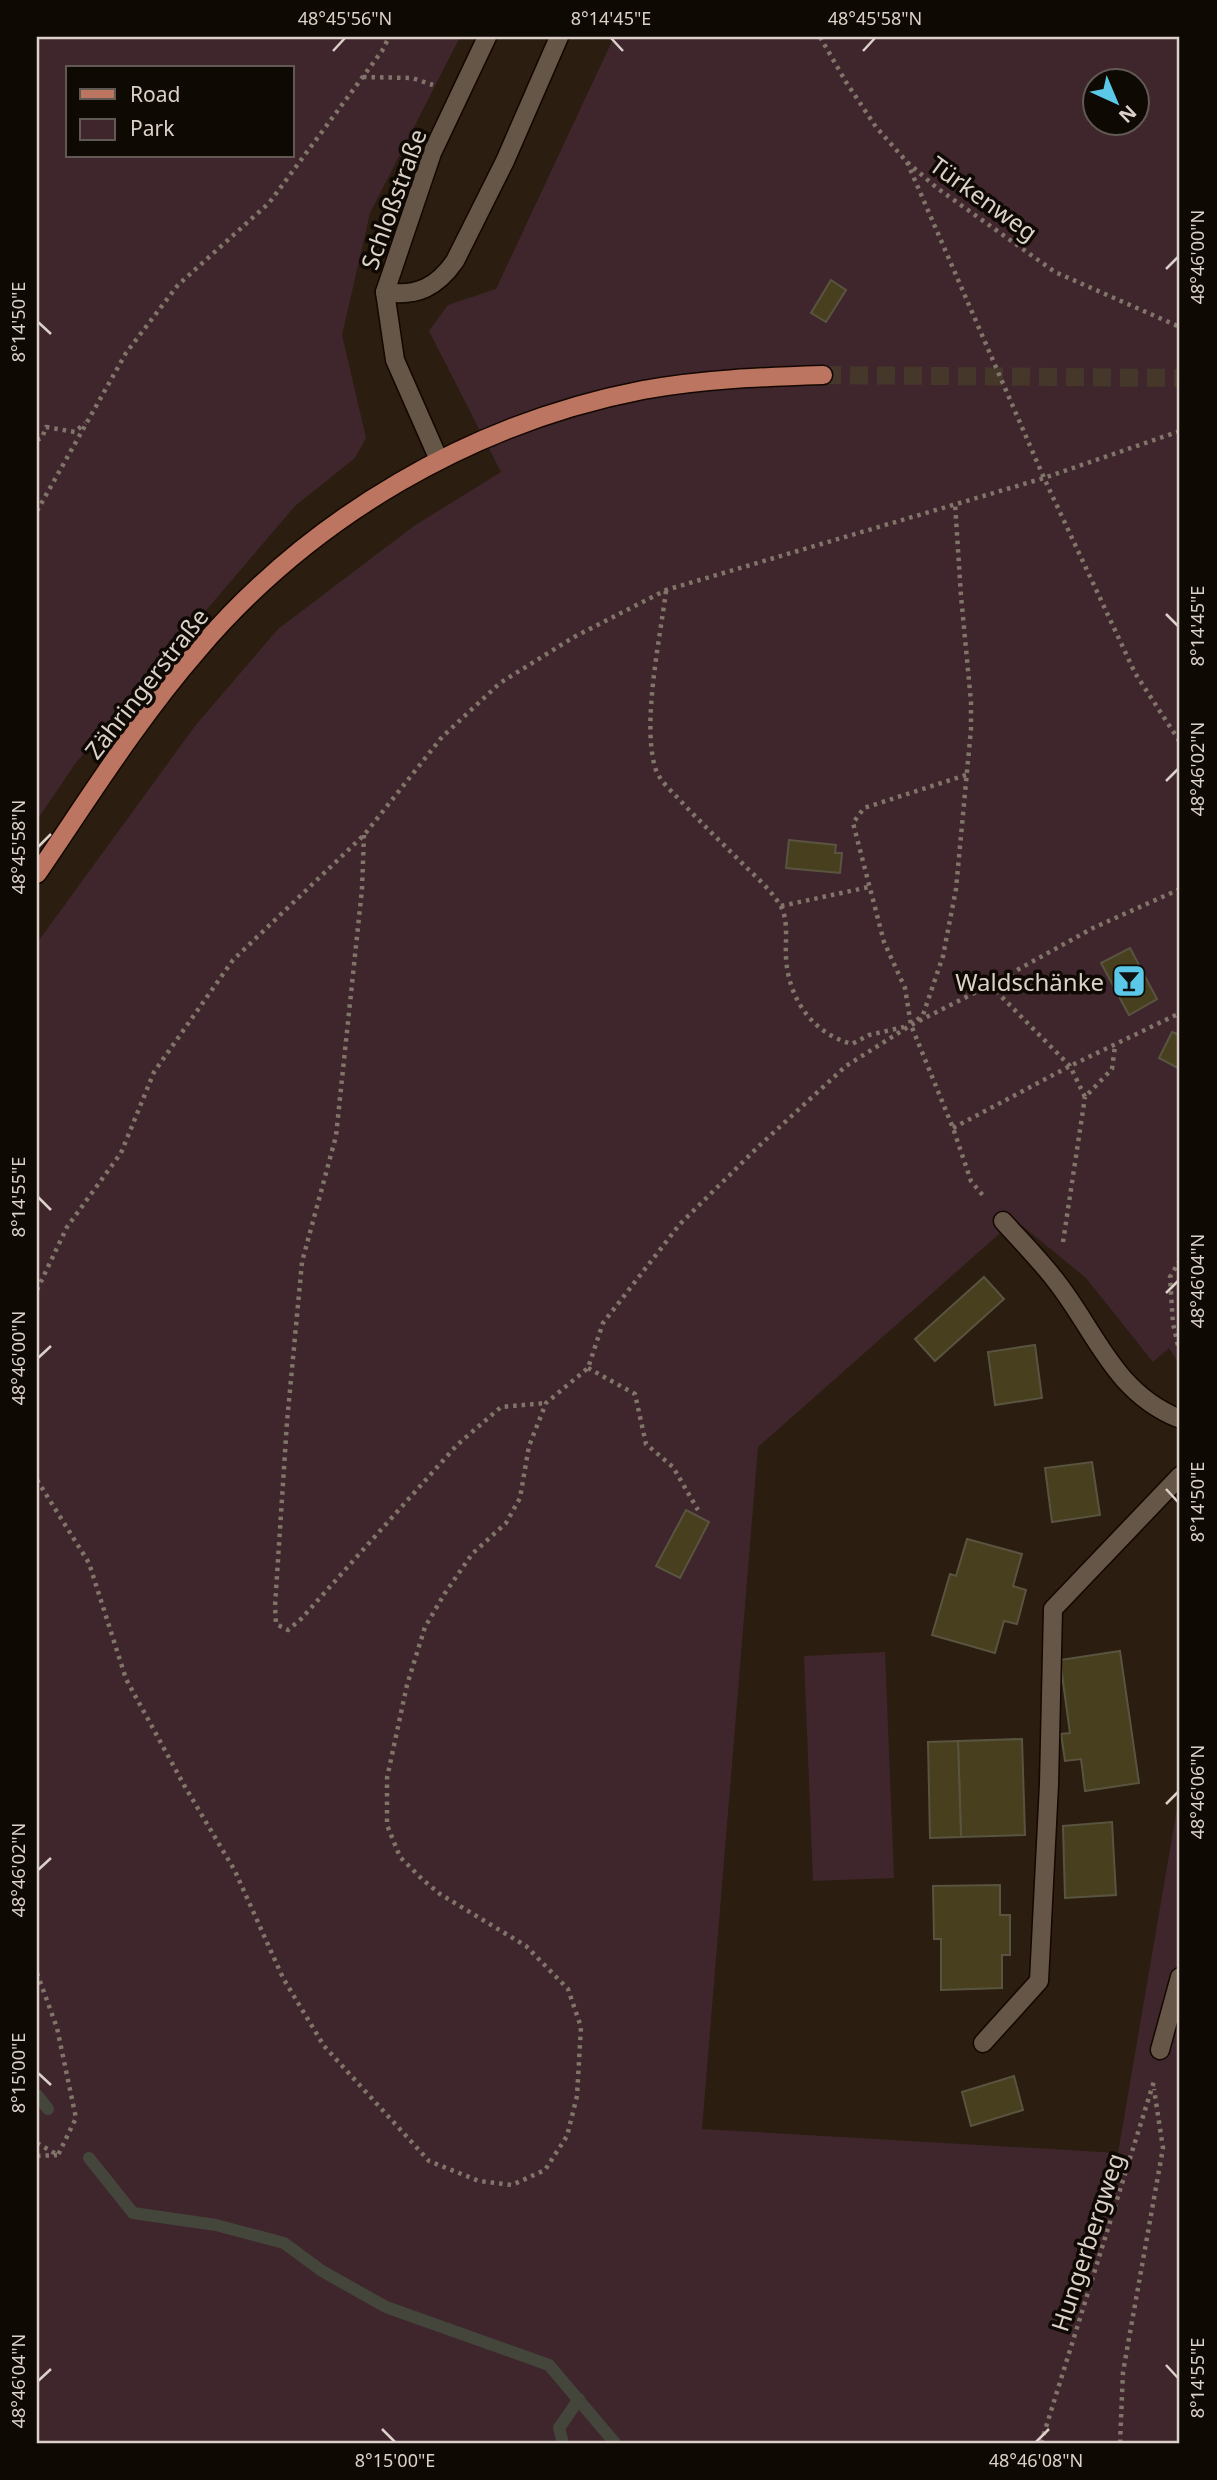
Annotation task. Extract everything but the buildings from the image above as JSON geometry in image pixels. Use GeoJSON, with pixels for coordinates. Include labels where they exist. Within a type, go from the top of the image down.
{"type":"FeatureCollection","features":[{"type":"Feature","properties":{"kind":"main road","name":"Zähringerstraße"},"geometry":{"type":"LineString","coordinates":[[37,874],[152,707],[198,649],[248,596],[308,544],[375,496],[439,460],[504,431],[565,409],[643,390],[728,378],[823,374]]}},
{"type":"Feature","properties":{"kind":"street","name":"Schloßstraße"},"geometry":{"type":"LineString","coordinates":[[439,460],[395,360],[385,292],[432,153],[487,37]]}},
{"type":"Feature","properties":{"kind":"street"},"geometry":{"type":"LineString","coordinates":[[385,292],[403,295],[417,291],[445,275],[455,261],[505,161],[559,37]]}},
{"type":"Feature","properties":{"kind":"street"},"geometry":{"type":"LineString","coordinates":[[1003,1221],[1057,1281],[1115,1370],[1156,1409],[1180,1415]]}},
{"type":"Feature","properties":{"kind":"street"},"geometry":{"type":"LineString","coordinates":[[982,2043],[1039,1981],[1049,1784],[1053,1609],[1180,1476]]}},
{"type":"Feature","properties":{"kind":"street"},"geometry":{"type":"LineString","coordinates":[[1160,2050],[1180,1977]]}},
{"type":"Feature","properties":{"kind":"path"},"geometry":{"type":"LineString","coordinates":[[37,511],[126,353],[178,285],[269,203],[383,51],[389,37]]}},
{"type":"Feature","properties":{"kind":"path","name":"Türkenweg"},"geometry":{"type":"LineString","coordinates":[[820,37],[876,127],[907,162],[937,188],[1055,272],[1180,327]]}},
{"type":"Feature","properties":{"kind":"path"},"geometry":{"type":"LineString","coordinates":[[363,77],[412,78],[429,83],[458,100]]}},
{"type":"Feature","properties":{"kind":"path"},"geometry":{"type":"LineString","coordinates":[[907,162],[1044,478],[1135,673],[1180,743]]}},
{"type":"Feature","properties":{"kind":"path"},"geometry":{"type":"LineString","coordinates":[[37,440],[42,438],[46,427],[75,432],[94,412]]}},
{"type":"Feature","properties":{"kind":"path"},"geometry":{"type":"LineString","coordinates":[[37,1290],[67,1227],[121,1153],[154,1072],[233,960],[364,835],[442,737],[500,683],[574,637],[666,590],[1044,478],[1180,430]]}},
{"type":"Feature","properties":{"kind":"path"},"geometry":{"type":"LineString","coordinates":[[37,1480],[89,1563],[126,1679],[235,1871],[283,1978],[324,2046],[429,2161],[479,2181],[512,2185],[545,2169],[567,2136],[577,2096],[581,2026],[568,1989],[526,1946],[440,1894],[400,1857],[387,1825],[387,1778],[407,1685],[425,1627],[445,1592],[472,1554],[506,1523],[520,1498],[529,1446],[546,1403],[588,1368],[603,1323],[680,1224],[760,1144],[846,1066],[923,1016],[943,956],[956,889],[971,729],[955,503]]}},
{"type":"Feature","properties":{"kind":"path"},"geometry":{"type":"LineString","coordinates":[[666,590],[652,696],[651,742],[655,769],[686,807],[761,882],[781,906],[786,928],[789,985],[800,1006],[815,1024],[840,1041],[852,1044],[869,1035],[911,1025],[1093,928],[1180,889]]}},
{"type":"Feature","properties":{"kind":"path"},"geometry":{"type":"LineString","coordinates":[[965,775],[864,808],[853,823],[884,942],[905,988],[911,1025],[953,1128],[971,1181],[1003,1221]]}},
{"type":"Feature","properties":{"kind":"path"},"geometry":{"type":"LineString","coordinates":[[364,835],[362,889],[336,1136],[302,1262],[287,1422],[276,1624],[288,1630],[301,1619],[457,1445],[501,1407],[546,1403]]}},
{"type":"Feature","properties":{"kind":"path"},"geometry":{"type":"LineString","coordinates":[[781,906],[869,887]]}},
{"type":"Feature","properties":{"kind":"path"},"geometry":{"type":"LineString","coordinates":[[990,985],[1070,1066],[1085,1097],[1057,1281]]}},
{"type":"Feature","properties":{"kind":"path"},"geometry":{"type":"LineString","coordinates":[[953,1128],[1070,1066],[1180,1013]]}},
{"type":"Feature","properties":{"kind":"path"},"geometry":{"type":"LineString","coordinates":[[1085,1097],[1112,1069],[1115,1045]]}},
{"type":"Feature","properties":{"kind":"path"},"geometry":{"type":"LineString","coordinates":[[1180,1260],[1170,1277],[1173,1324],[1180,1354]]}},
{"type":"Feature","properties":{"kind":"path"},"geometry":{"type":"LineString","coordinates":[[588,1368],[635,1394],[646,1444],[673,1467],[698,1510]]}},
{"type":"Feature","properties":{"kind":"path"},"geometry":{"type":"LineString","coordinates":[[37,1973],[57,2028],[76,2118],[58,2155]]}},
{"type":"Feature","properties":{"kind":"path","name":"Hungerbergweg"},"geometry":{"type":"LineString","coordinates":[[1041,2443],[1154,2088],[1160,2050]]}},
{"type":"Feature","properties":{"kind":"path"},"geometry":{"type":"LineString","coordinates":[[1120,2443],[1123,2372],[1163,2148],[1154,2088]]}},
{"type":"Feature","properties":{"kind":"path"},"geometry":{"type":"LineString","coordinates":[[37,2143],[58,2155]]}},
{"type":"Feature","properties":{"kind":"path"},"geometry":{"type":"LineString","coordinates":[[37,2156],[58,2155]]}},
{"type":"Feature","properties":{"kind":"green space"},"geometry":{"type":"Polygon","coordinates":[[[37,37],[460,37],[370,213],[342,335],[366,438],[355,458],[295,506],[75,764],[37,820],[37,37]]]}},
{"type":"Feature","properties":{"kind":"green space"},"geometry":{"type":"Polygon","coordinates":[[[614,37],[1180,37],[1180,1365],[1169,1348],[1153,1362],[1086,1278],[1015,1220],[758,1447],[702,2129],[1118,2153],[1180,1791],[1180,2443],[37,2443],[37,943],[195,726],[278,629],[414,526],[501,472],[429,331],[448,305],[496,289],[614,37]]]}},
{"type":"Feature","properties":{"kind":"green space"},"geometry":{"type":"Polygon","coordinates":[[[885,1652],[894,1878],[813,1881],[804,1656],[885,1652]]]}},
{"type":"Feature","properties":{"kind":"waterway"},"geometry":{"type":"LineString","coordinates":[[37,2095],[48,2109]]}},
{"type":"Feature","properties":{"kind":"waterway"},"geometry":{"type":"LineString","coordinates":[[89,2158],[133,2213],[216,2225],[284,2243],[322,2271],[386,2307],[549,2365],[615,2443]]}},
{"type":"Feature","properties":{"kind":"waterway"},"geometry":{"type":"LineString","coordinates":[[563,2443],[559,2428],[579,2399]]}},
{"type":"Feature","properties":{"kind":"tunnel"},"geometry":{"type":"LineString","coordinates":[[823,375],[1180,378]]}},
{"type":"Feature","properties":{"kind":"place","name":"Waldschänke"},"geometry":{"type":"Point","coordinates":[1129,981]}}]}
